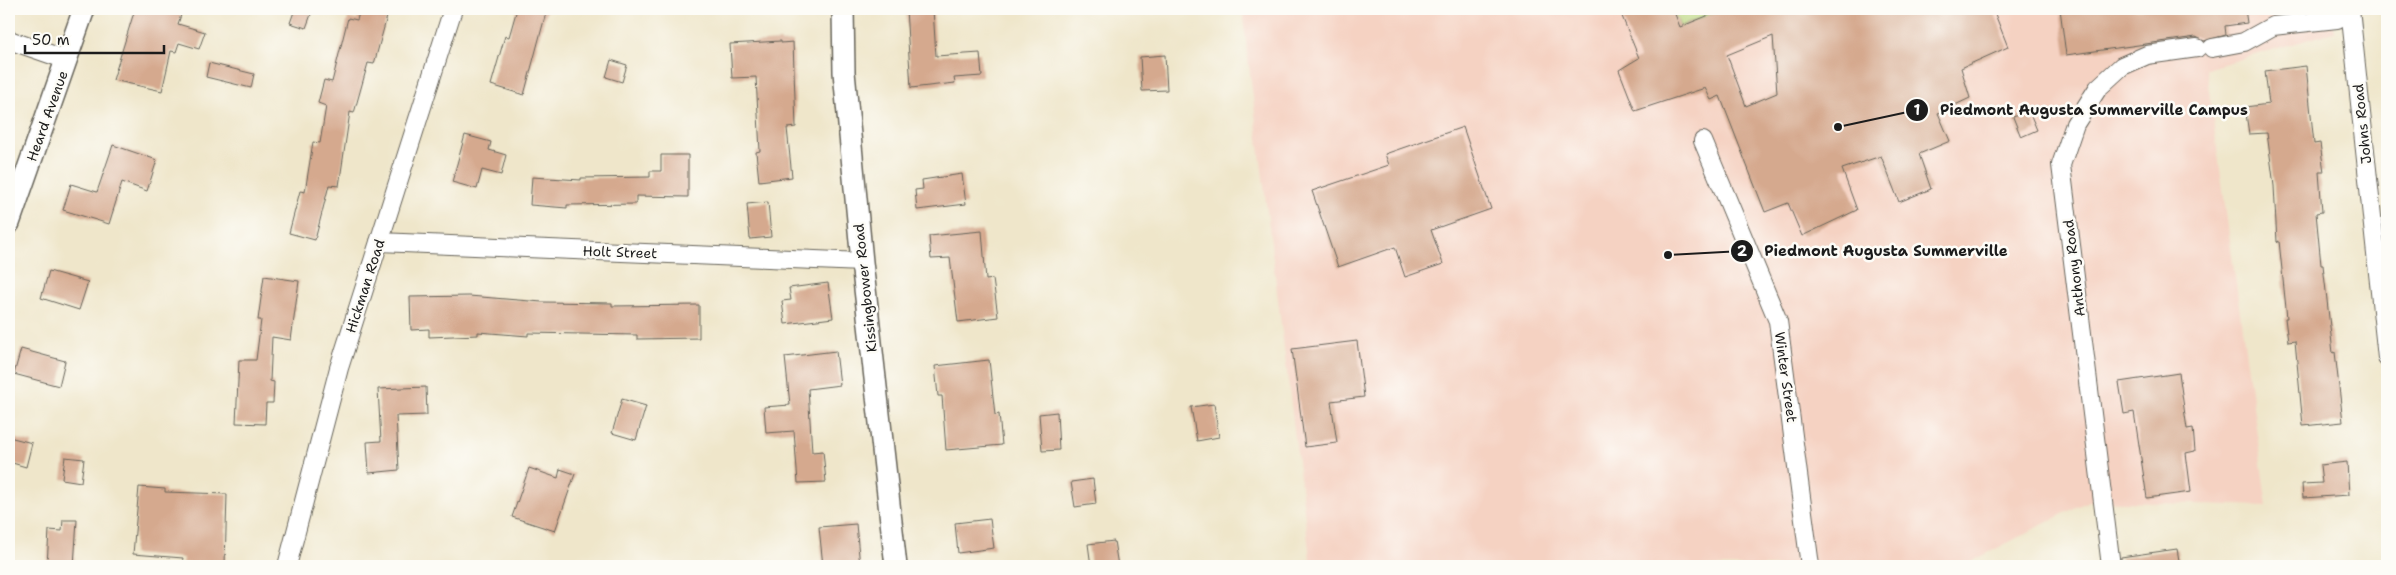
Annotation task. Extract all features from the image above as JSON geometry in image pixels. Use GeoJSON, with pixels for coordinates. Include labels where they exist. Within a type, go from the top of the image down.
{"type":"FeatureCollection","features":[{"type":"Feature","properties":{"kind":"street","name":"Heard Avenue"},"geometry":{"type":"LineString","coordinates":[[9,223],[84,9]]}},
{"type":"Feature","properties":{"kind":"street","name":"Hickman Road"},"geometry":{"type":"LineString","coordinates":[[287,566],[339,368],[453,9]]}},
{"type":"Feature","properties":{"kind":"street","name":"Kissingbower Road"},"geometry":{"type":"LineString","coordinates":[[843,9],[844,72],[862,262],[896,566]]}},
{"type":"Feature","properties":{"kind":"street","name":"Anthony Road"},"geometry":{"type":"LineString","coordinates":[[2111,566],[2061,165],[2075,124],[2098,88],[2122,66],[2148,54],[2244,42],[2274,26],[2337,19],[2349,9]]}},
{"type":"Feature","properties":{"kind":"street","name":"Johns Road"},"geometry":{"type":"LineString","coordinates":[[2349,9],[2387,358]]}},
{"type":"Feature","properties":{"kind":"street"},"geometry":{"type":"LineString","coordinates":[[9,40],[67,60]]}},
{"type":"Feature","properties":{"kind":"street","name":"Winter Street"},"geometry":{"type":"LineString","coordinates":[[1703,141],[1778,321],[1810,566]]}},
{"type":"Feature","properties":{"kind":"street","name":"Holt Street"},"geometry":{"type":"LineString","coordinates":[[379,242],[862,262]]}},
{"type":"Feature","properties":{"kind":"shaded area"},"geometry":{"type":"Polygon","coordinates":[[[1242,9],[2330,9],[2334,32],[2206,69],[2267,506],[2088,501],[1963,566],[1311,566],[1242,9]]]}},
{"type":"Feature","properties":{"kind":"green space"},"geometry":{"type":"Polygon","coordinates":[[[1673,9],[1724,9],[1680,27],[1673,9]]]}},
{"type":"Feature","properties":{"kind":"building"},"geometry":{"type":"Polygon","coordinates":[[[135,9],[183,9],[178,24],[205,32],[199,49],[179,43],[176,52],[171,51],[162,91],[113,80],[135,9]]]}},
{"type":"Feature","properties":{"kind":"building"},"geometry":{"type":"Polygon","coordinates":[[[295,9],[313,9],[306,28],[290,23],[295,9]]]}},
{"type":"Feature","properties":{"kind":"building"},"geometry":{"type":"Polygon","coordinates":[[[360,9],[388,13],[374,64],[368,63],[354,113],[350,112],[339,186],[329,185],[315,240],[289,233],[300,191],[305,192],[313,142],[320,143],[326,106],[318,103],[324,80],[332,82],[348,18],[357,20],[360,9]]]}},
{"type":"Feature","properties":{"kind":"building"},"geometry":{"type":"Polygon","coordinates":[[[517,9],[547,9],[524,95],[491,85],[505,36],[509,37],[517,9]]]}},
{"type":"Feature","properties":{"kind":"building"},"geometry":{"type":"Polygon","coordinates":[[[906,9],[933,9],[936,56],[980,53],[982,76],[954,78],[955,83],[911,88],[906,9]]]}},
{"type":"Feature","properties":{"kind":"building"},"geometry":{"type":"Polygon","coordinates":[[[1619,9],[1673,9],[1680,27],[1724,9],[1993,9],[2008,47],[1961,68],[1970,98],[1938,113],[1950,141],[1919,154],[1931,189],[1899,202],[1881,156],[1842,169],[1857,210],[1802,236],[1788,203],[1765,212],[1720,96],[1711,100],[1705,88],[1635,111],[1619,70],[1639,58],[1619,9]],[[1773,36],[1727,55],[1746,106],[1777,93],[1773,36]]]}},
{"type":"Feature","properties":{"kind":"building"},"geometry":{"type":"Polygon","coordinates":[[[2060,9],[2245,9],[2247,23],[2225,26],[2226,35],[2204,41],[2196,37],[2066,55],[2060,9]]]}},
{"type":"Feature","properties":{"kind":"building"},"geometry":{"type":"Polygon","coordinates":[[[781,41],[781,43],[793,42],[796,127],[787,128],[792,177],[759,181],[756,152],[760,151],[756,77],[732,78],[730,44],[781,41]]]}},
{"type":"Feature","properties":{"kind":"building"},"geometry":{"type":"Polygon","coordinates":[[[1165,55],[1167,90],[1142,91],[1140,57],[1165,55]]]}},
{"type":"Feature","properties":{"kind":"building"},"geometry":{"type":"Polygon","coordinates":[[[611,60],[627,65],[622,82],[606,77],[611,60]]]}},
{"type":"Feature","properties":{"kind":"building"},"geometry":{"type":"Polygon","coordinates":[[[209,63],[254,74],[251,88],[206,77],[209,63]]]}},
{"type":"Feature","properties":{"kind":"building"},"geometry":{"type":"Polygon","coordinates":[[[2306,66],[2314,144],[2320,143],[2324,172],[2319,172],[2322,212],[2316,213],[2321,265],[2323,265],[2343,422],[2303,426],[2295,341],[2288,342],[2285,318],[2287,318],[2279,241],[2277,242],[2274,186],[2267,133],[2249,134],[2245,107],[2269,104],[2265,71],[2306,66]]]}},
{"type":"Feature","properties":{"kind":"building"},"geometry":{"type":"Polygon","coordinates":[[[2029,111],[2037,130],[2021,137],[2013,117],[2029,111]]]}},
{"type":"Feature","properties":{"kind":"building"},"geometry":{"type":"Polygon","coordinates":[[[1463,127],[1491,209],[1431,230],[1443,264],[1405,277],[1395,247],[1338,267],[1312,191],[1389,165],[1385,154],[1463,127]]]}},
{"type":"Feature","properties":{"kind":"building"},"geometry":{"type":"Polygon","coordinates":[[[465,135],[491,142],[489,150],[506,155],[501,175],[482,170],[477,189],[452,182],[465,135]]]}},
{"type":"Feature","properties":{"kind":"building"},"geometry":{"type":"Polygon","coordinates":[[[113,145],[157,160],[147,191],[122,182],[109,224],[63,210],[71,184],[97,192],[113,145]]]}},
{"type":"Feature","properties":{"kind":"building"},"geometry":{"type":"Polygon","coordinates":[[[661,155],[688,155],[688,197],[636,196],[636,204],[567,205],[567,208],[530,205],[532,177],[581,180],[581,178],[650,177],[650,171],[661,171],[661,155]]]}},
{"type":"Feature","properties":{"kind":"building"},"geometry":{"type":"Polygon","coordinates":[[[962,174],[966,204],[917,210],[915,190],[923,189],[922,180],[962,174]]]}},
{"type":"Feature","properties":{"kind":"building"},"geometry":{"type":"Polygon","coordinates":[[[768,202],[771,237],[750,239],[747,204],[768,202]]]}},
{"type":"Feature","properties":{"kind":"building"},"geometry":{"type":"Polygon","coordinates":[[[982,231],[986,280],[993,279],[998,317],[958,322],[950,258],[931,259],[929,236],[982,231]]]}},
{"type":"Feature","properties":{"kind":"building"},"geometry":{"type":"Polygon","coordinates":[[[49,271],[88,282],[79,310],[41,298],[49,271]]]}},
{"type":"Feature","properties":{"kind":"building"},"geometry":{"type":"Polygon","coordinates":[[[264,276],[299,281],[291,340],[272,337],[270,381],[274,382],[273,403],[266,403],[265,424],[236,423],[239,360],[256,360],[261,320],[258,320],[264,276]]]}},
{"type":"Feature","properties":{"kind":"building"},"geometry":{"type":"Polygon","coordinates":[[[828,283],[833,318],[785,324],[782,301],[791,300],[789,288],[828,283]]]}},
{"type":"Feature","properties":{"kind":"building"},"geometry":{"type":"Polygon","coordinates":[[[469,296],[542,302],[612,303],[612,306],[699,305],[699,338],[637,339],[637,335],[528,333],[528,336],[478,332],[478,335],[429,337],[429,329],[411,330],[410,297],[469,296]]]}},
{"type":"Feature","properties":{"kind":"building"},"geometry":{"type":"Polygon","coordinates":[[[1357,341],[1364,397],[1331,401],[1337,443],[1305,447],[1292,349],[1357,341]]]}},
{"type":"Feature","properties":{"kind":"building"},"geometry":{"type":"Polygon","coordinates":[[[21,349],[65,361],[59,386],[14,374],[21,349]]]}},
{"type":"Feature","properties":{"kind":"building"},"geometry":{"type":"Polygon","coordinates":[[[836,351],[840,385],[808,389],[812,452],[823,451],[826,482],[798,483],[794,431],[766,433],[764,407],[790,405],[785,357],[836,351]]]}},
{"type":"Feature","properties":{"kind":"building"},"geometry":{"type":"Polygon","coordinates":[[[989,360],[995,415],[999,414],[1002,445],[946,450],[942,396],[938,396],[935,366],[989,360]]]}},
{"type":"Feature","properties":{"kind":"building"},"geometry":{"type":"Polygon","coordinates":[[[2179,373],[2187,429],[2193,428],[2195,451],[2186,453],[2191,492],[2147,498],[2134,412],[2124,414],[2119,382],[2179,373]]]}},
{"type":"Feature","properties":{"kind":"building"},"geometry":{"type":"Polygon","coordinates":[[[426,387],[427,415],[396,416],[399,470],[369,473],[367,442],[381,441],[378,389],[426,387]]]}},
{"type":"Feature","properties":{"kind":"building"},"geometry":{"type":"Polygon","coordinates":[[[622,399],[646,406],[636,440],[612,433],[622,399]]]}},
{"type":"Feature","properties":{"kind":"building"},"geometry":{"type":"Polygon","coordinates":[[[1214,404],[1219,437],[1197,441],[1191,407],[1214,404]]]}},
{"type":"Feature","properties":{"kind":"building"},"geometry":{"type":"Polygon","coordinates":[[[1057,412],[1059,450],[1042,451],[1039,414],[1057,412]]]}},
{"type":"Feature","properties":{"kind":"building"},"geometry":{"type":"Polygon","coordinates":[[[9,437],[32,443],[26,467],[9,462],[9,437]]]}},
{"type":"Feature","properties":{"kind":"building"},"geometry":{"type":"Polygon","coordinates":[[[65,457],[84,459],[81,482],[62,479],[65,457]]]}},
{"type":"Feature","properties":{"kind":"building"},"geometry":{"type":"Polygon","coordinates":[[[2347,462],[2349,495],[2303,498],[2302,484],[2322,483],[2320,465],[2347,462]]]}},
{"type":"Feature","properties":{"kind":"building"},"geometry":{"type":"Polygon","coordinates":[[[529,468],[558,478],[560,469],[575,474],[555,531],[512,517],[529,468]]]}},
{"type":"Feature","properties":{"kind":"building"},"geometry":{"type":"Polygon","coordinates":[[[1093,479],[1096,504],[1075,507],[1071,482],[1093,479]]]}},
{"type":"Feature","properties":{"kind":"building"},"geometry":{"type":"Polygon","coordinates":[[[139,487],[165,489],[165,492],[227,494],[225,565],[182,563],[183,558],[133,554],[139,487]]]}},
{"type":"Feature","properties":{"kind":"building"},"geometry":{"type":"Polygon","coordinates":[[[990,519],[994,548],[958,553],[955,523],[990,519]]]}},
{"type":"Feature","properties":{"kind":"building"},"geometry":{"type":"Polygon","coordinates":[[[63,520],[77,520],[74,566],[47,566],[49,530],[62,531],[63,520]]]}},
{"type":"Feature","properties":{"kind":"building"},"geometry":{"type":"Polygon","coordinates":[[[856,524],[860,566],[823,566],[819,527],[856,524]]]}},
{"type":"Feature","properties":{"kind":"building"},"geometry":{"type":"Polygon","coordinates":[[[1114,541],[1118,566],[1091,566],[1088,544],[1114,541]]]}},
{"type":"Feature","properties":{"kind":"building"},"geometry":{"type":"Polygon","coordinates":[[[2177,549],[2180,566],[2121,566],[2121,557],[2177,549]]]}},
{"type":"Feature","properties":{"kind":"place","name":"Piedmont Augusta Summerville Campus"},"geometry":{"type":"Point","coordinates":[1838,127]}},
{"type":"Feature","properties":{"kind":"place","name":"Piedmont Augusta Summerville"},"geometry":{"type":"Point","coordinates":[1668,255]}}]}
